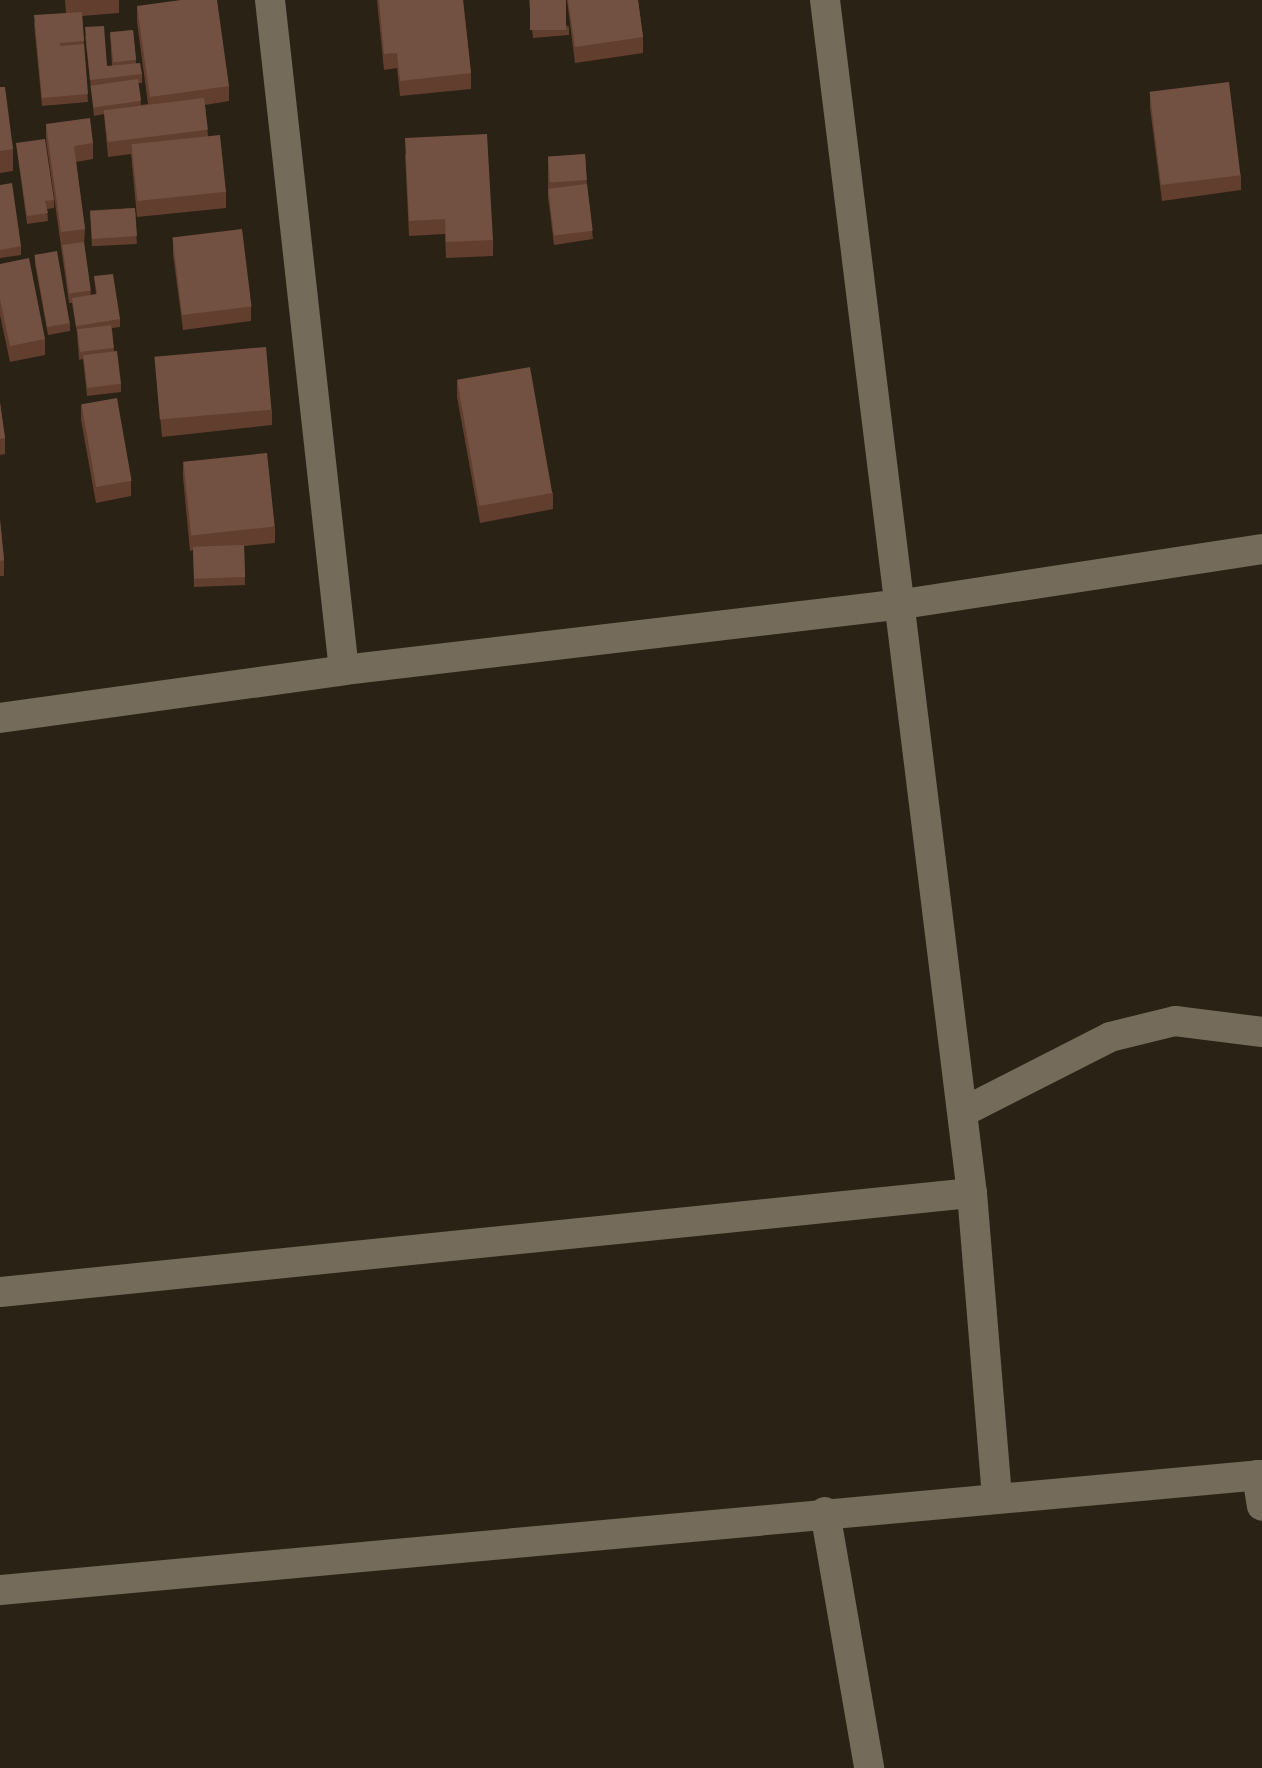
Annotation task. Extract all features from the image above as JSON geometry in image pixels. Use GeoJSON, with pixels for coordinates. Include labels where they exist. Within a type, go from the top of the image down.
{"type":"FeatureCollection","features":[{"type":"Feature","properties":{"kind":"street"},"geometry":{"type":"LineString","coordinates":[[270,0],[344,670]]}},
{"type":"Feature","properties":{"kind":"street"},"geometry":{"type":"LineString","coordinates":[[826,0],[963,1112],[997,1498]]}},
{"type":"Feature","properties":{"kind":"street"},"geometry":{"type":"LineString","coordinates":[[0,718],[344,670],[903,604],[1262,549]]}},
{"type":"Feature","properties":{"kind":"street"},"geometry":{"type":"LineString","coordinates":[[963,1112],[1110,1037],[1175,1021],[1262,1032]]}},
{"type":"Feature","properties":{"kind":"street"},"geometry":{"type":"LineString","coordinates":[[0,1292],[972,1193]]}},
{"type":"Feature","properties":{"kind":"street"},"geometry":{"type":"LineString","coordinates":[[0,1590],[825,1512],[997,1498],[1260,1485]]}},
{"type":"Feature","properties":{"kind":"street"},"geometry":{"type":"LineString","coordinates":[[825,1512],[870,1768]]}},
{"type":"Feature","properties":{"kind":"building"},"geometry":{"type":"Polygon","coordinates":[[[217,0],[229,86],[150,97],[137,6],[217,0]]]}},
{"type":"Feature","properties":{"kind":"building"},"geometry":{"type":"Polygon","coordinates":[[[379,0],[463,0],[471,73],[400,81],[397,53],[384,54],[379,0]]]}},
{"type":"Feature","properties":{"kind":"building"},"geometry":{"type":"Polygon","coordinates":[[[530,0],[566,0],[566,30],[530,30],[530,0]]]}},
{"type":"Feature","properties":{"kind":"building"},"geometry":{"type":"Polygon","coordinates":[[[568,0],[638,0],[643,37],[575,47],[568,0]]]}},
{"type":"Feature","properties":{"kind":"building"},"geometry":{"type":"Polygon","coordinates":[[[82,12],[84,41],[60,46],[84,44],[88,94],[42,98],[34,15],[82,12]]]}},
{"type":"Feature","properties":{"kind":"building"},"geometry":{"type":"Polygon","coordinates":[[[104,26],[107,66],[140,63],[142,74],[90,80],[85,27],[104,26]]]}},
{"type":"Feature","properties":{"kind":"building"},"geometry":{"type":"Polygon","coordinates":[[[133,30],[136,60],[113,62],[110,32],[133,30]]]}},
{"type":"Feature","properties":{"kind":"building"},"geometry":{"type":"Polygon","coordinates":[[[138,79],[141,101],[94,107],[90,86],[138,79]]]}},
{"type":"Feature","properties":{"kind":"building"},"geometry":{"type":"Polygon","coordinates":[[[1229,82],[1240,175],[1161,185],[1150,92],[1229,82]]]}},
{"type":"Feature","properties":{"kind":"building"},"geometry":{"type":"Polygon","coordinates":[[[0,87],[5,87],[13,149],[0,151],[0,87]]]}},
{"type":"Feature","properties":{"kind":"building"},"geometry":{"type":"Polygon","coordinates":[[[204,98],[208,130],[108,142],[104,110],[204,98]]]}},
{"type":"Feature","properties":{"kind":"building"},"geometry":{"type":"Polygon","coordinates":[[[90,118],[93,143],[74,146],[85,229],[61,232],[46,124],[90,118]]]}},
{"type":"Feature","properties":{"kind":"building"},"geometry":{"type":"Polygon","coordinates":[[[487,134],[493,240],[446,242],[445,219],[409,221],[405,138],[487,134]]]}},
{"type":"Feature","properties":{"kind":"building"},"geometry":{"type":"Polygon","coordinates":[[[220,135],[226,192],[137,201],[131,144],[220,135]]]}},
{"type":"Feature","properties":{"kind":"building"},"geometry":{"type":"Polygon","coordinates":[[[45,139],[54,200],[45,201],[48,213],[27,216],[16,143],[45,139]]]}},
{"type":"Feature","properties":{"kind":"building"},"geometry":{"type":"Polygon","coordinates":[[[585,154],[587,180],[550,183],[548,157],[585,154]]]}},
{"type":"Feature","properties":{"kind":"building"},"geometry":{"type":"Polygon","coordinates":[[[12,183],[21,246],[0,250],[0,185],[12,183]]]}},
{"type":"Feature","properties":{"kind":"building"},"geometry":{"type":"Polygon","coordinates":[[[587,184],[593,231],[554,235],[548,189],[587,184]]]}},
{"type":"Feature","properties":{"kind":"building"},"geometry":{"type":"Polygon","coordinates":[[[135,208],[137,236],[92,239],[90,211],[135,208]]]}},
{"type":"Feature","properties":{"kind":"building"},"geometry":{"type":"Polygon","coordinates":[[[242,229],[252,306],[182,315],[173,238],[242,229]]]}},
{"type":"Feature","properties":{"kind":"building"},"geometry":{"type":"Polygon","coordinates":[[[84,242],[91,291],[69,294],[62,245],[84,242]]]}},
{"type":"Feature","properties":{"kind":"building"},"geometry":{"type":"Polygon","coordinates":[[[57,251],[70,323],[47,327],[34,255],[57,251]]]}},
{"type":"Feature","properties":{"kind":"building"},"geometry":{"type":"Polygon","coordinates":[[[29,258],[45,339],[10,346],[0,299],[0,264],[29,258]]]}},
{"type":"Feature","properties":{"kind":"building"},"geometry":{"type":"Polygon","coordinates":[[[113,274],[120,319],[76,326],[72,298],[97,294],[94,276],[113,274]]]}},
{"type":"Feature","properties":{"kind":"building"},"geometry":{"type":"Polygon","coordinates":[[[111,325],[114,348],[80,352],[77,329],[111,325]]]}},
{"type":"Feature","properties":{"kind":"building"},"geometry":{"type":"Polygon","coordinates":[[[266,347],[271,410],[160,420],[154,357],[266,347]]]}},
{"type":"Feature","properties":{"kind":"building"},"geometry":{"type":"Polygon","coordinates":[[[117,351],[121,384],[87,388],[83,355],[117,351]]]}},
{"type":"Feature","properties":{"kind":"building"},"geometry":{"type":"Polygon","coordinates":[[[530,367],[552,493],[479,506],[457,380],[530,367]]]}},
{"type":"Feature","properties":{"kind":"building"},"geometry":{"type":"Polygon","coordinates":[[[117,398],[132,481],[96,487],[82,404],[117,398]]]}},
{"type":"Feature","properties":{"kind":"building"},"geometry":{"type":"Polygon","coordinates":[[[0,403],[5,438],[0,439],[0,403]]]}},
{"type":"Feature","properties":{"kind":"building"},"geometry":{"type":"Polygon","coordinates":[[[267,453],[275,527],[191,535],[183,462],[267,453]]]}},
{"type":"Feature","properties":{"kind":"building"},"geometry":{"type":"Polygon","coordinates":[[[0,520],[4,560],[0,561],[0,520]]]}},
{"type":"Feature","properties":{"kind":"building"},"geometry":{"type":"Polygon","coordinates":[[[244,545],[245,577],[194,579],[193,547],[244,545]]]}}]}
